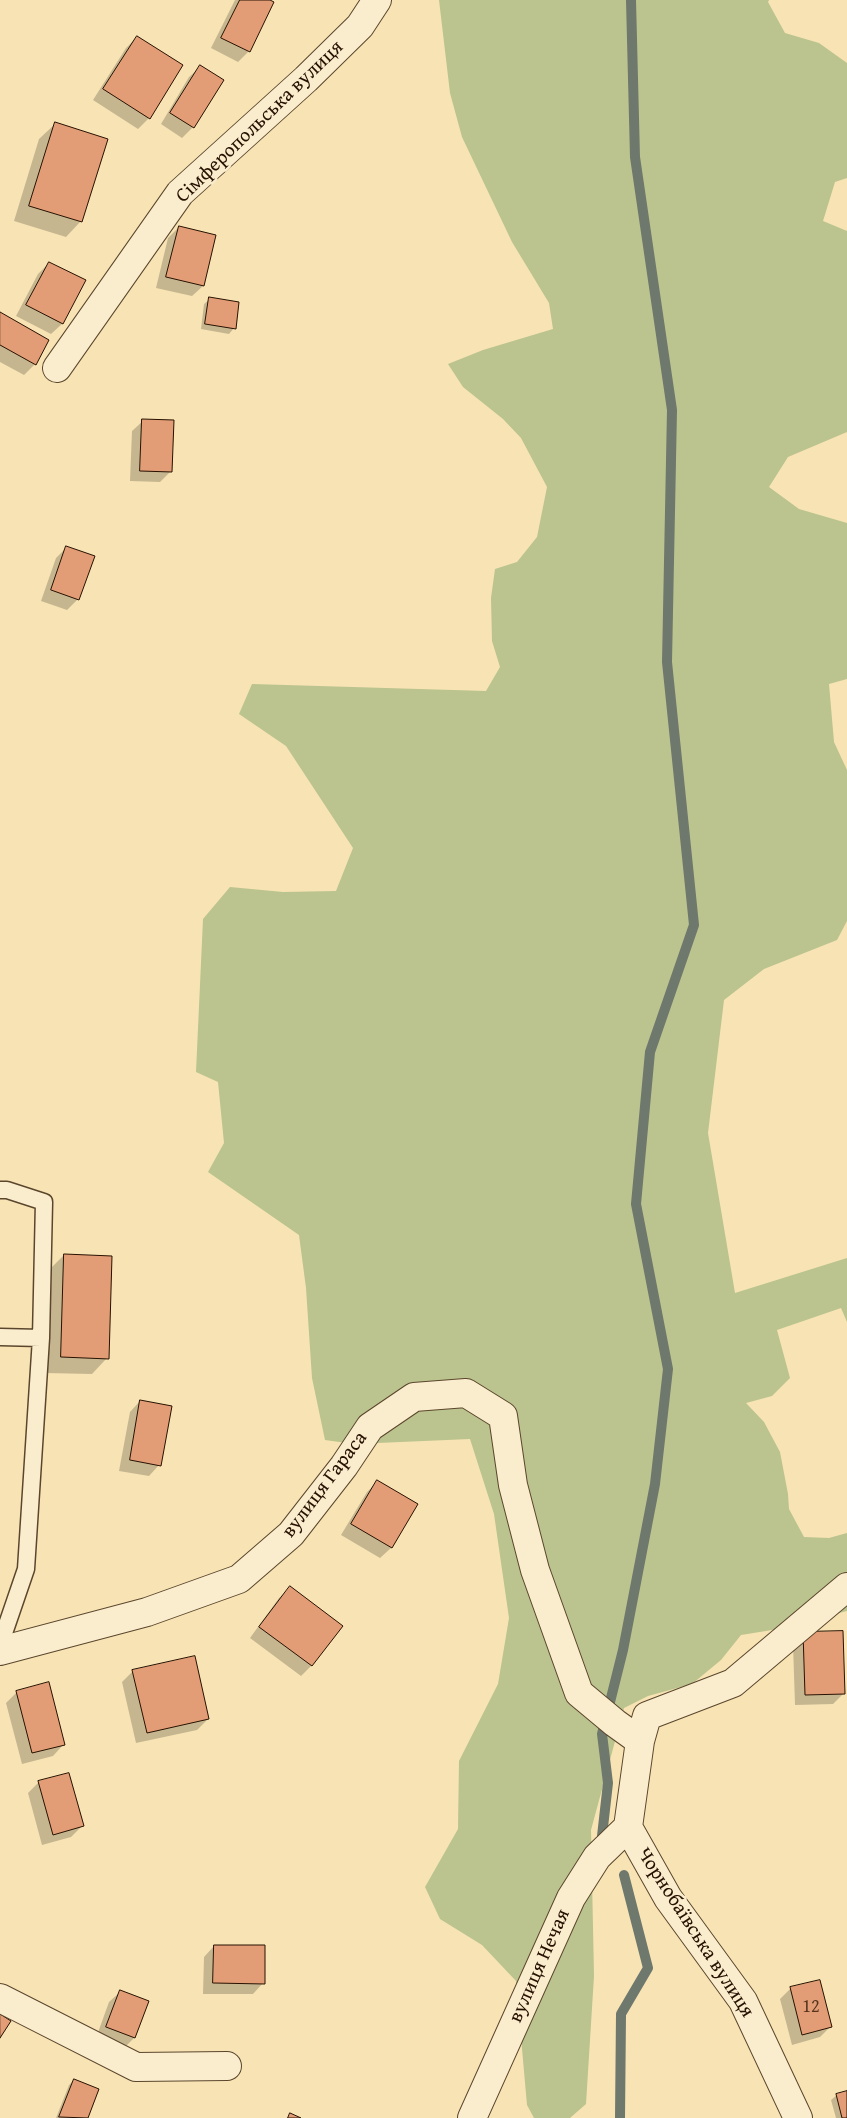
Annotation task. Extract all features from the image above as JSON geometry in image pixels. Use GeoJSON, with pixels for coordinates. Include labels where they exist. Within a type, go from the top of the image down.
{"type":"FeatureCollection","features":[{"type":"Feature","properties":{"kind":"street","name":"Сімферопольська вулиця"},"geometry":{"type":"LineString","coordinates":[[56,368],[180,193],[306,79],[360,26],[377,0]]}},
{"type":"Feature","properties":{"kind":"street","name":"вулиця Гараса"},"geometry":{"type":"LineString","coordinates":[[0,1651],[147,1612],[239,1580],[291,1534],[344,1466],[370,1427],[414,1397],[466,1393],[503,1416],[513,1485],[535,1570],[579,1693],[640,1741]]}},
{"type":"Feature","properties":{"kind":"street","name":"Чорнобаївська вулиця"},"geometry":{"type":"LineString","coordinates":[[798,2118],[743,2000],[668,1898],[628,1827],[640,1741],[647,1716],[733,1683],[847,1587]]}},
{"type":"Feature","properties":{"kind":"street","name":"вулиця Нечая"},"geometry":{"type":"LineString","coordinates":[[472,2118],[570,1898],[597,1857],[628,1827]]}},
{"type":"Feature","properties":{"kind":"street"},"geometry":{"type":"LineString","coordinates":[[0,1998],[136,2067],[227,2066]]}},
{"type":"Feature","properties":{"kind":"lane"},"geometry":{"type":"LineString","coordinates":[[0,1190],[7,1190],[44,1202],[41,1338],[26,1569],[0,1645]]}},
{"type":"Feature","properties":{"kind":"lane"},"geometry":{"type":"LineString","coordinates":[[0,1337],[41,1338]]}},
{"type":"Feature","properties":{"kind":"green space"},"geometry":{"type":"Polygon","coordinates":[[[439,0],[769,0],[768,2],[785,33],[819,43],[847,63],[847,178],[835,182],[823,221],[847,231],[847,432],[788,457],[769,487],[799,509],[847,523],[847,679],[829,684],[834,742],[847,770],[847,921],[837,940],[764,969],[724,1000],[708,1133],[735,1293],[847,1258],[847,1322],[841,1308],[777,1330],[790,1378],[772,1396],[746,1403],[764,1422],[780,1452],[789,1509],[804,1537],[829,1538],[847,1533],[847,1611],[772,1630],[741,1635],[721,1660],[692,1684],[648,1696],[624,1708],[591,1830],[594,1976],[586,2104],[570,2118],[534,2118],[527,2105],[516,1981],[482,1945],[440,1919],[425,1887],[458,1829],[459,1761],[498,1684],[509,1618],[494,1514],[470,1439],[354,1444],[325,1440],[312,1378],[306,1288],[299,1235],[208,1172],[224,1143],[218,1082],[196,1072],[203,919],[230,887],[283,892],[336,891],[353,848],[286,746],[239,714],[252,684],[486,691],[500,667],[492,641],[491,598],[495,569],[517,562],[537,537],[547,487],[521,438],[503,419],[463,387],[448,364],[483,350],[553,329],[549,303],[512,242],[462,137],[450,93],[439,0]]]}},
{"type":"Feature","properties":{"kind":"building"},"geometry":{"type":"Polygon","coordinates":[[[240,0],[270,0],[274,2],[250,52],[221,38],[240,0]]]}},
{"type":"Feature","properties":{"kind":"building"},"geometry":{"type":"Polygon","coordinates":[[[137,36],[183,65],[150,119],[103,89],[137,36]]]}},
{"type":"Feature","properties":{"kind":"building"},"geometry":{"type":"Polygon","coordinates":[[[200,65],[224,80],[194,128],[170,113],[200,65]]]}},
{"type":"Feature","properties":{"kind":"building"},"geometry":{"type":"Polygon","coordinates":[[[55,122],[108,139],[82,222],[29,206],[55,122]]]}},
{"type":"Feature","properties":{"kind":"building"},"geometry":{"type":"Polygon","coordinates":[[[179,226],[216,235],[204,286],[166,277],[179,226]]]}},
{"type":"Feature","properties":{"kind":"building"},"geometry":{"type":"Polygon","coordinates":[[[49,262],[86,280],[63,324],[26,305],[49,262]]]}},
{"type":"Feature","properties":{"kind":"building"},"geometry":{"type":"Polygon","coordinates":[[[209,297],[239,302],[236,329],[205,324],[209,297]]]}},
{"type":"Feature","properties":{"kind":"building"},"geometry":{"type":"Polygon","coordinates":[[[0,312],[49,340],[36,365],[0,345],[0,312]]]}},
{"type":"Feature","properties":{"kind":"building"},"geometry":{"type":"Polygon","coordinates":[[[142,419],[174,420],[172,472],[140,471],[142,419]]]}},
{"type":"Feature","properties":{"kind":"building"},"geometry":{"type":"Polygon","coordinates":[[[66,546],[95,556],[79,600],[51,590],[66,546]]]}},
{"type":"Feature","properties":{"kind":"building"},"geometry":{"type":"Polygon","coordinates":[[[64,1254],[112,1256],[109,1359],[61,1357],[64,1254]]]}},
{"type":"Feature","properties":{"kind":"building"},"geometry":{"type":"Polygon","coordinates":[[[140,1400],[172,1406],[161,1466],[130,1460],[140,1400]]]}},
{"type":"Feature","properties":{"kind":"building"},"geometry":{"type":"Polygon","coordinates":[[[377,1480],[418,1504],[392,1548],[351,1524],[377,1480]]]}},
{"type":"Feature","properties":{"kind":"building"},"geometry":{"type":"Polygon","coordinates":[[[290,1586],[343,1626],[312,1666],[259,1627],[290,1586]]]}},
{"type":"Feature","properties":{"kind":"building"},"geometry":{"type":"Polygon","coordinates":[[[843,1631],[845,1694],[805,1695],[803,1632],[843,1631]]]}},
{"type":"Feature","properties":{"kind":"building"},"geometry":{"type":"Polygon","coordinates":[[[195,1656],[209,1719],[147,1733],[132,1670],[195,1656]]]}},
{"type":"Feature","properties":{"kind":"building"},"geometry":{"type":"Polygon","coordinates":[[[49,1682],[65,1745],[32,1753],[16,1691],[49,1682]]]}},
{"type":"Feature","properties":{"kind":"building"},"geometry":{"type":"Polygon","coordinates":[[[69,1773],[84,1826],[53,1835],[38,1781],[69,1773]]]}},
{"type":"Feature","properties":{"kind":"building"},"geometry":{"type":"Polygon","coordinates":[[[214,1945],[265,1945],[265,1984],[213,1983],[214,1945]]]}},
{"type":"Feature","properties":{"kind":"building"},"geometry":{"type":"Polygon","coordinates":[[[820,1980],[832,2027],[802,2035],[790,1987],[820,1980]]]}},
{"type":"Feature","properties":{"kind":"building"},"geometry":{"type":"Polygon","coordinates":[[[120,1990],[149,2001],[135,2038],[106,2027],[120,1990]]]}},
{"type":"Feature","properties":{"kind":"building"},"geometry":{"type":"Polygon","coordinates":[[[0,2014],[11,2021],[0,2038],[0,2014]]]}},
{"type":"Feature","properties":{"kind":"building"},"geometry":{"type":"Polygon","coordinates":[[[74,2079],[99,2089],[88,2118],[59,2117],[74,2079]]]}},
{"type":"Feature","properties":{"kind":"building"},"geometry":{"type":"Polygon","coordinates":[[[847,2091],[847,2118],[842,2118],[836,2094],[847,2091]]]}},
{"type":"Feature","properties":{"kind":"building"},"geometry":{"type":"Polygon","coordinates":[[[290,2113],[301,2118],[288,2118],[290,2113]]]}},
{"type":"Feature","properties":{"kind":"waterway"},"geometry":{"type":"LineString","coordinates":[[602,1836],[608,1783],[602,1734],[623,1650],[655,1484],[668,1369],[636,1204],[650,1052],[694,925],[667,662],[672,410],[635,157],[631,0]]}},
{"type":"Feature","properties":{"kind":"waterway"},"geometry":{"type":"LineString","coordinates":[[620,2118],[621,2014],[648,1968],[624,1875]]}}]}
